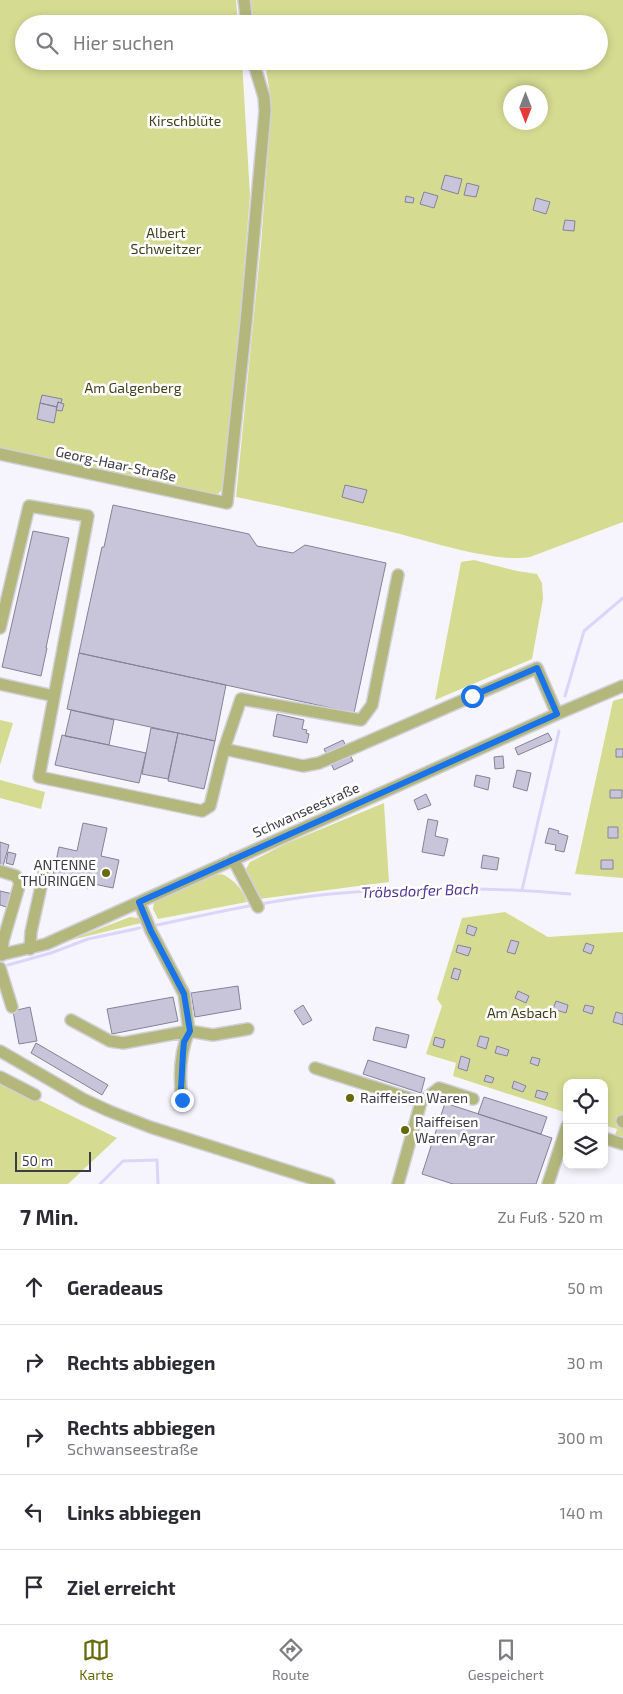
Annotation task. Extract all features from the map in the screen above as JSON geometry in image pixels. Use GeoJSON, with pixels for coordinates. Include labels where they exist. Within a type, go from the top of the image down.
{"type":"FeatureCollection","features":[{"type":"Feature","properties":{"kind":"street"},"geometry":{"type":"LineString","coordinates":[[244,0],[246,15]]}},
{"type":"Feature","properties":{"kind":"street","name":"Georg-Haar-Straße"},"geometry":{"type":"LineString","coordinates":[[0,454],[227,503],[247,313],[265,111],[264,97],[256,70]]}},
{"type":"Feature","properties":{"kind":"street"},"geometry":{"type":"LineString","coordinates":[[0,628],[29,506],[88,516],[39,777],[202,811],[210,806],[224,749],[241,699],[361,720],[372,704],[398,575]]}},
{"type":"Feature","properties":{"kind":"street"},"geometry":{"type":"LineString","coordinates":[[224,749],[303,766],[319,763],[537,668],[557,714]]}},
{"type":"Feature","properties":{"kind":"street"},"geometry":{"type":"LineString","coordinates":[[0,684],[54,696]]}},
{"type":"Feature","properties":{"kind":"street","name":"Schwanseestraße"},"geometry":{"type":"LineString","coordinates":[[1,955],[46,944],[232,859],[623,686]]}},
{"type":"Feature","properties":{"kind":"street"},"geometry":{"type":"LineString","coordinates":[[232,859],[258,907]]}},
{"type":"Feature","properties":{"kind":"street"},"geometry":{"type":"LineString","coordinates":[[0,871],[16,876],[20,883],[3,941],[1,955]]}},
{"type":"Feature","properties":{"kind":"street"},"geometry":{"type":"LineString","coordinates":[[30,949],[31,932],[44,873]]}},
{"type":"Feature","properties":{"kind":"street"},"geometry":{"type":"LineString","coordinates":[[139,902],[151,931],[184,994],[190,1031],[184,1042],[182,1100]]}},
{"type":"Feature","properties":{"kind":"street"},"geometry":{"type":"LineString","coordinates":[[0,968],[12,1007]]}},
{"type":"Feature","properties":{"kind":"street"},"geometry":{"type":"LineString","coordinates":[[71,1020],[110,1041],[123,1043],[190,1031],[213,1035],[248,1029]]}},
{"type":"Feature","properties":{"kind":"street"},"geometry":{"type":"LineString","coordinates":[[0,1051],[83,1099],[109,1111],[150,1127],[329,1184]]}},
{"type":"Feature","properties":{"kind":"street"},"geometry":{"type":"LineString","coordinates":[[316,1068],[421,1102]]}},
{"type":"Feature","properties":{"kind":"street"},"geometry":{"type":"LineString","coordinates":[[0,1076],[35,1095]]}},
{"type":"Feature","properties":{"kind":"street"},"geometry":{"type":"LineString","coordinates":[[401,1183],[421,1102],[439,1088],[474,1099]]}},
{"type":"Feature","properties":{"kind":"street"},"geometry":{"type":"LineString","coordinates":[[548,1184],[563,1138]]}},
{"type":"Feature","properties":{"kind":"street"},"geometry":{"type":"LineString","coordinates":[[608,1139],[623,1144]]}},
{"type":"Feature","properties":{"kind":"green space"},"geometry":{"type":"Polygon","coordinates":[[[0,0],[236,0],[237,15],[15,15],[15,70],[243,70],[250,195],[240,320],[222,490],[218,494],[212,495],[0,449],[0,0]]]}},
{"type":"Feature","properties":{"kind":"green space"},"geometry":{"type":"Polygon","coordinates":[[[250,0],[623,0],[623,522],[530,557],[499,557],[463,551],[356,523],[236,497],[261,244],[271,102],[266,70],[608,70],[608,15],[253,15],[250,0]]]}},
{"type":"Feature","properties":{"kind":"green space"},"geometry":{"type":"Polygon","coordinates":[[[474,560],[537,574],[542,583],[543,599],[532,659],[435,700],[461,562],[474,560]]]}},
{"type":"Feature","properties":{"kind":"green space"},"geometry":{"type":"Polygon","coordinates":[[[623,698],[623,878],[575,874],[613,701],[623,698]]]}},
{"type":"Feature","properties":{"kind":"green space"},"geometry":{"type":"Polygon","coordinates":[[[0,720],[13,723],[0,765],[0,720]]]}},
{"type":"Feature","properties":{"kind":"green space"},"geometry":{"type":"Polygon","coordinates":[[[0,780],[45,792],[41,809],[0,798],[0,780]]]}},
{"type":"Feature","properties":{"kind":"green space"},"geometry":{"type":"Polygon","coordinates":[[[384,803],[389,882],[259,899],[249,880],[246,869],[250,862],[285,844],[384,803]]]}},
{"type":"Feature","properties":{"kind":"green space"},"geometry":{"type":"Polygon","coordinates":[[[222,874],[237,885],[247,902],[158,919],[153,909],[154,902],[215,875],[222,874]]]}},
{"type":"Feature","properties":{"kind":"green space","name":"Am Asbach"},"geometry":{"type":"Polygon","coordinates":[[[505,912],[548,937],[623,932],[623,1137],[615,1135],[617,1129],[608,1126],[608,1079],[563,1079],[563,1112],[453,1076],[456,1063],[426,1054],[442,1006],[437,999],[462,918],[505,912]]]}},
{"type":"Feature","properties":{"kind":"green space"},"geometry":{"type":"Polygon","coordinates":[[[130,917],[138,918],[141,923],[67,941],[130,917]]]}},
{"type":"Feature","properties":{"kind":"green space"},"geometry":{"type":"Polygon","coordinates":[[[0,1081],[117,1138],[68,1184],[0,1184],[0,1081]]]}},
{"type":"Feature","properties":{"kind":"building"},"geometry":{"type":"Polygon","coordinates":[[[445,175],[462,179],[458,194],[441,189],[445,175]]]}},
{"type":"Feature","properties":{"kind":"building"},"geometry":{"type":"Polygon","coordinates":[[[467,183],[479,186],[476,197],[464,195],[467,183]]]}},
{"type":"Feature","properties":{"kind":"building"},"geometry":{"type":"Polygon","coordinates":[[[424,192],[438,196],[434,208],[420,204],[424,192]]]}},
{"type":"Feature","properties":{"kind":"building"},"geometry":{"type":"Polygon","coordinates":[[[406,196],[414,198],[413,203],[405,202],[406,196]]]}},
{"type":"Feature","properties":{"kind":"building"},"geometry":{"type":"Polygon","coordinates":[[[536,198],[550,202],[546,214],[533,210],[536,198]]]}},
{"type":"Feature","properties":{"kind":"building"},"geometry":{"type":"Polygon","coordinates":[[[565,220],[575,221],[574,231],[563,230],[565,220]]]}},
{"type":"Feature","properties":{"kind":"building"},"geometry":{"type":"Polygon","coordinates":[[[42,395],[62,399],[61,403],[58,402],[57,407],[40,403],[42,395]]]}},
{"type":"Feature","properties":{"kind":"building"},"geometry":{"type":"Polygon","coordinates":[[[58,402],[64,404],[62,411],[56,410],[58,402]]]}},
{"type":"Feature","properties":{"kind":"building"},"geometry":{"type":"Polygon","coordinates":[[[40,403],[57,407],[54,423],[37,419],[40,403]]]}},
{"type":"Feature","properties":{"kind":"building"},"geometry":{"type":"Polygon","coordinates":[[[345,485],[367,490],[363,503],[342,497],[345,485]]]}},
{"type":"Feature","properties":{"kind":"building"},"geometry":{"type":"Polygon","coordinates":[[[113,505],[249,534],[257,546],[293,553],[305,545],[386,563],[354,713],[79,653],[113,505]]]}},
{"type":"Feature","properties":{"kind":"building"},"geometry":{"type":"Polygon","coordinates":[[[33,531],[69,538],[41,676],[2,667],[33,531]]]}},
{"type":"Feature","properties":{"kind":"building"},"geometry":{"type":"Polygon","coordinates":[[[79,653],[226,685],[215,741],[67,709],[79,653]]]}},
{"type":"Feature","properties":{"kind":"building"},"geometry":{"type":"Polygon","coordinates":[[[71,710],[114,720],[109,745],[65,736],[71,710]]]}},
{"type":"Feature","properties":{"kind":"building"},"geometry":{"type":"Polygon","coordinates":[[[277,714],[304,720],[302,729],[307,730],[306,733],[309,734],[307,743],[273,736],[277,714]]]}},
{"type":"Feature","properties":{"kind":"building"},"geometry":{"type":"Polygon","coordinates":[[[151,728],[178,733],[168,779],[142,774],[151,728]]]}},
{"type":"Feature","properties":{"kind":"building"},"geometry":{"type":"Polygon","coordinates":[[[178,733],[215,741],[204,789],[168,781],[178,733]]]}},
{"type":"Feature","properties":{"kind":"building"},"geometry":{"type":"Polygon","coordinates":[[[548,733],[552,740],[518,755],[515,748],[548,733]]]}},
{"type":"Feature","properties":{"kind":"building"},"geometry":{"type":"Polygon","coordinates":[[[62,735],[146,753],[139,783],[55,765],[62,735]]]}},
{"type":"Feature","properties":{"kind":"building"},"geometry":{"type":"Polygon","coordinates":[[[343,740],[353,761],[334,770],[324,749],[343,740]]]}},
{"type":"Feature","properties":{"kind":"building"},"geometry":{"type":"Polygon","coordinates":[[[616,749],[623,749],[623,757],[616,757],[616,749]]]}},
{"type":"Feature","properties":{"kind":"building"},"geometry":{"type":"Polygon","coordinates":[[[503,756],[504,768],[495,769],[494,757],[503,756]]]}},
{"type":"Feature","properties":{"kind":"building"},"geometry":{"type":"Polygon","coordinates":[[[517,770],[531,773],[527,791],[513,787],[517,770]]]}},
{"type":"Feature","properties":{"kind":"building"},"geometry":{"type":"Polygon","coordinates":[[[476,775],[490,778],[488,790],[474,786],[476,775]]]}},
{"type":"Feature","properties":{"kind":"building"},"geometry":{"type":"Polygon","coordinates":[[[610,790],[622,790],[622,798],[610,798],[610,790]]]}},
{"type":"Feature","properties":{"kind":"building"},"geometry":{"type":"Polygon","coordinates":[[[426,794],[431,805],[418,810],[414,800],[426,794]]]}},
{"type":"Feature","properties":{"kind":"building"},"geometry":{"type":"Polygon","coordinates":[[[428,819],[438,821],[435,836],[448,839],[444,856],[422,852],[428,819]]]}},
{"type":"Feature","properties":{"kind":"building"},"geometry":{"type":"Polygon","coordinates":[[[83,823],[107,828],[101,856],[119,860],[113,888],[89,883],[88,888],[77,886],[78,880],[53,875],[59,847],[77,851],[83,823]]]}},
{"type":"Feature","properties":{"kind":"building"},"geometry":{"type":"Polygon","coordinates":[[[608,827],[618,827],[618,838],[608,838],[608,827]]]}},
{"type":"Feature","properties":{"kind":"building"},"geometry":{"type":"Polygon","coordinates":[[[549,828],[568,836],[564,852],[555,850],[556,845],[545,843],[549,828]]]}},
{"type":"Feature","properties":{"kind":"building"},"geometry":{"type":"Polygon","coordinates":[[[0,842],[9,845],[3,866],[0,865],[0,842]]]}},
{"type":"Feature","properties":{"kind":"building"},"geometry":{"type":"Polygon","coordinates":[[[8,852],[16,854],[13,865],[6,863],[8,852]]]}},
{"type":"Feature","properties":{"kind":"building"},"geometry":{"type":"Polygon","coordinates":[[[483,855],[499,858],[497,870],[481,868],[483,855]]]}},
{"type":"Feature","properties":{"kind":"building"},"geometry":{"type":"Polygon","coordinates":[[[601,860],[613,860],[613,869],[601,869],[601,860]]]}},
{"type":"Feature","properties":{"kind":"building"},"geometry":{"type":"Polygon","coordinates":[[[78,880],[89,883],[88,888],[77,886],[78,880]]]}},
{"type":"Feature","properties":{"kind":"building"},"geometry":{"type":"Polygon","coordinates":[[[0,891],[13,894],[9,908],[0,905],[0,891]]]}},
{"type":"Feature","properties":{"kind":"building"},"geometry":{"type":"Polygon","coordinates":[[[468,925],[477,928],[474,936],[466,933],[468,925]]]}},
{"type":"Feature","properties":{"kind":"building"},"geometry":{"type":"Polygon","coordinates":[[[511,940],[519,942],[515,954],[507,952],[511,940]]]}},
{"type":"Feature","properties":{"kind":"building"},"geometry":{"type":"Polygon","coordinates":[[[586,943],[594,946],[591,954],[583,951],[586,943]]]}},
{"type":"Feature","properties":{"kind":"building"},"geometry":{"type":"Polygon","coordinates":[[[458,945],[471,948],[468,956],[456,952],[458,945]]]}},
{"type":"Feature","properties":{"kind":"building"},"geometry":{"type":"Polygon","coordinates":[[[454,968],[461,970],[458,980],[451,978],[454,968]]]}},
{"type":"Feature","properties":{"kind":"building"},"geometry":{"type":"Polygon","coordinates":[[[238,986],[241,1009],[195,1017],[191,993],[238,986]]]}},
{"type":"Feature","properties":{"kind":"building"},"geometry":{"type":"Polygon","coordinates":[[[518,991],[529,996],[526,1003],[515,998],[518,991]]]}},
{"type":"Feature","properties":{"kind":"building"},"geometry":{"type":"Polygon","coordinates":[[[173,997],[178,1021],[112,1034],[107,1009],[173,997]]]}},
{"type":"Feature","properties":{"kind":"building"},"geometry":{"type":"Polygon","coordinates":[[[556,1001],[568,1005],[566,1013],[553,1009],[556,1001]]]}},
{"type":"Feature","properties":{"kind":"building"},"geometry":{"type":"Polygon","coordinates":[[[303,1005],[312,1020],[303,1025],[294,1011],[303,1005]]]}},
{"type":"Feature","properties":{"kind":"building"},"geometry":{"type":"Polygon","coordinates":[[[585,1005],[594,1007],[592,1014],[583,1011],[585,1005]]]}},
{"type":"Feature","properties":{"kind":"building"},"geometry":{"type":"Polygon","coordinates":[[[30,1007],[37,1041],[19,1044],[13,1011],[30,1007]]]}},
{"type":"Feature","properties":{"kind":"building"},"geometry":{"type":"Polygon","coordinates":[[[616,1012],[623,1014],[623,1025],[613,1022],[616,1012]]]}},
{"type":"Feature","properties":{"kind":"building"},"geometry":{"type":"Polygon","coordinates":[[[376,1027],[409,1035],[406,1048],[373,1040],[376,1027]]]}},
{"type":"Feature","properties":{"kind":"building"},"geometry":{"type":"Polygon","coordinates":[[[480,1036],[489,1038],[486,1049],[477,1046],[480,1036]]]}},
{"type":"Feature","properties":{"kind":"building"},"geometry":{"type":"Polygon","coordinates":[[[435,1037],[445,1040],[443,1048],[433,1045],[435,1037]]]}},
{"type":"Feature","properties":{"kind":"building"},"geometry":{"type":"Polygon","coordinates":[[[36,1043],[108,1085],[102,1095],[31,1053],[36,1043]]]}},
{"type":"Feature","properties":{"kind":"building"},"geometry":{"type":"Polygon","coordinates":[[[497,1046],[509,1050],[507,1056],[495,1053],[497,1046]]]}},
{"type":"Feature","properties":{"kind":"building"},"geometry":{"type":"Polygon","coordinates":[[[461,1056],[470,1059],[467,1071],[458,1068],[461,1056]]]}},
{"type":"Feature","properties":{"kind":"building"},"geometry":{"type":"Polygon","coordinates":[[[532,1057],[540,1059],[538,1066],[530,1063],[532,1057]]]}},
{"type":"Feature","properties":{"kind":"building"},"geometry":{"type":"Polygon","coordinates":[[[368,1060],[425,1078],[421,1093],[363,1074],[368,1060]]]}},
{"type":"Feature","properties":{"kind":"building"},"geometry":{"type":"Polygon","coordinates":[[[486,1075],[494,1078],[492,1083],[484,1081],[486,1075]]]}},
{"type":"Feature","properties":{"kind":"building"},"geometry":{"type":"Polygon","coordinates":[[[514,1081],[526,1086],[523,1092],[512,1088],[514,1081]]]}},
{"type":"Feature","properties":{"kind":"building"},"geometry":{"type":"Polygon","coordinates":[[[537,1090],[548,1093],[545,1100],[535,1097],[537,1090]]]}},
{"type":"Feature","properties":{"kind":"building"},"geometry":{"type":"Polygon","coordinates":[[[484,1097],[547,1117],[541,1134],[478,1114],[484,1097]]]}},
{"type":"Feature","properties":{"kind":"building"},"geometry":{"type":"Polygon","coordinates":[[[445,1103],[552,1138],[536,1184],[453,1184],[422,1174],[445,1103]]]}},
{"type":"Feature","properties":{"kind":"waterway","name":"Tröbsdorfer Bach"},"geometry":{"type":"LineString","coordinates":[[565,696],[584,631],[623,598]]}},
{"type":"Feature","properties":{"kind":"waterway","name":"Tröbsdorfer Bach"},"geometry":{"type":"LineString","coordinates":[[522,890],[559,731]]}},
{"type":"Feature","properties":{"kind":"waterway","name":"Tröbsdorfer Bach"},"geometry":{"type":"LineString","coordinates":[[157,925],[264,903],[360,891],[450,888],[570,894]]}},
{"type":"Feature","properties":{"kind":"waterway","name":"Tröbsdorfer Bach"},"geometry":{"type":"LineString","coordinates":[[8,965],[51,953],[88,939],[140,928]]}},
{"type":"Feature","properties":{"kind":"waterway"},"geometry":{"type":"LineString","coordinates":[[100,1184],[123,1161],[157,1160],[158,1184]]}},
{"type":"Feature","properties":{"kind":"place","name":"ANTENNE THÜRINGEN"},"geometry":{"type":"Point","coordinates":[106,873]}},
{"type":"Feature","properties":{"kind":"place","name":"Raiffeisen Waren"},"geometry":{"type":"Point","coordinates":[350,1098]}},
{"type":"Feature","properties":{"kind":"place","name":"Raiffeisen Waren Agrar"},"geometry":{"type":"Point","coordinates":[405,1130]}},
{"type":"Feature","properties":{"kind":"route"},"geometry":{"type":"LineString","coordinates":[[182,1100],[181,1066],[184,1042],[190,1031],[184,994],[151,931],[139,902],[557,714],[537,668],[472,696]]}},
{"type":"Feature","properties":{"kind":"park label","name":"Kirschblüte"},"geometry":{"type":"Point","coordinates":[185,121]}},
{"type":"Feature","properties":{"kind":"park label","name":"Albert Schweitzer"},"geometry":{"type":"Point","coordinates":[166,242]}},
{"type":"Feature","properties":{"kind":"park label","name":"Am Galgenberg"},"geometry":{"type":"Point","coordinates":[133,388]}}]}
